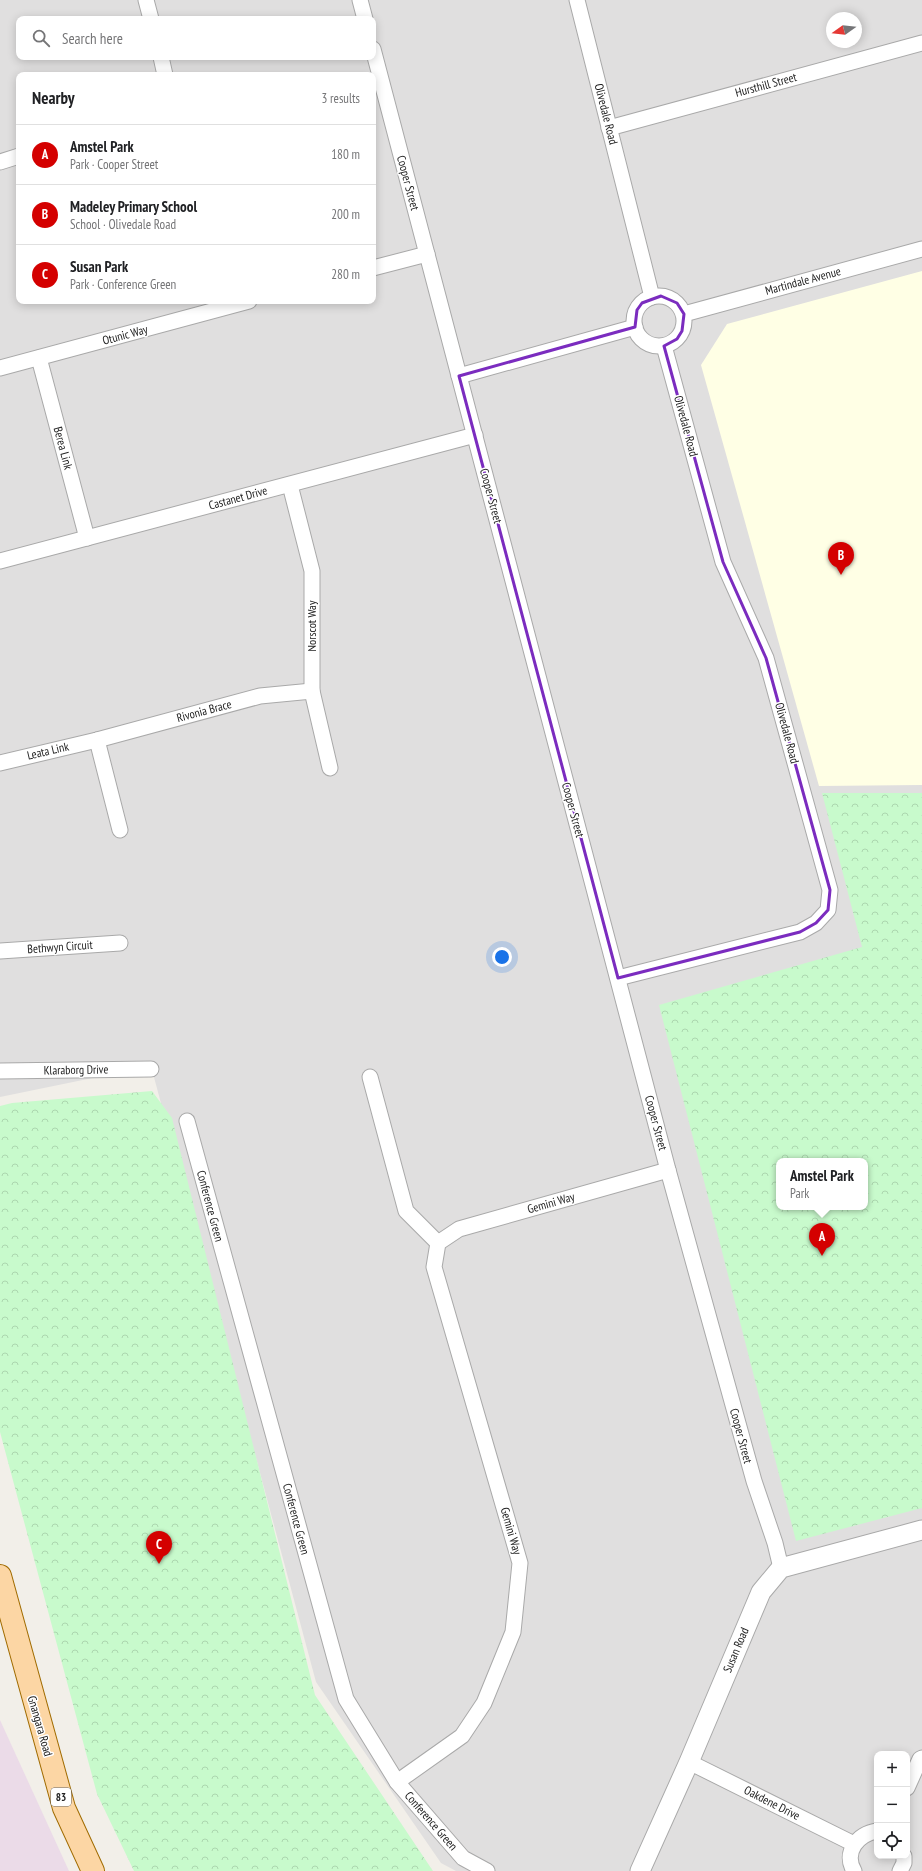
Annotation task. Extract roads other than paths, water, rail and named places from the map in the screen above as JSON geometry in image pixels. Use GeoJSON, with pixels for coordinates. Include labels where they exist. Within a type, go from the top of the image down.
{"type":"FeatureCollection","features":[{"type":"Feature","properties":{"kind":"main road","name":"Gnangara Road"},"geometry":{"type":"LineString","coordinates":[[0,1576],[64,1808],[93,1871]]}},
{"type":"Feature","properties":{"kind":"street"},"geometry":{"type":"LineString","coordinates":[[146,0],[150,16]]}},
{"type":"Feature","properties":{"kind":"street"},"geometry":{"type":"LineString","coordinates":[[360,0],[364,16]]}},
{"type":"Feature","properties":{"kind":"street","name":"Olivedale Road"},"geometry":{"type":"LineString","coordinates":[[577,0],[652,297]]}},
{"type":"Feature","properties":{"kind":"street","name":"Hursthill Street"},"geometry":{"type":"LineString","coordinates":[[610,128],[922,43]]}},
{"type":"Feature","properties":{"kind":"street"},"geometry":{"type":"LineString","coordinates":[[161,60],[164,72]]}},
{"type":"Feature","properties":{"kind":"street","name":"Cooper Street"},"geometry":{"type":"LineString","coordinates":[[376,60],[668,1170],[754,1481],[775,1543],[780,1568]]}},
{"type":"Feature","properties":{"kind":"street"},"geometry":{"type":"LineString","coordinates":[[0,162],[16,157]]}},
{"type":"Feature","properties":{"kind":"street","name":"Martindale Avenue"},"geometry":{"type":"LineString","coordinates":[[684,314],[922,249]]}},
{"type":"Feature","properties":{"kind":"street"},"geometry":{"type":"LineString","coordinates":[[376,267],[427,254]]}},
{"type":"Feature","properties":{"kind":"street"},"geometry":{"type":"LineString","coordinates":[[661,296],[669,298],[677,303],[684,314],[682,331],[677,339],[664,346],[656,346],[647,343],[640,338],[635,327],[634,318],[637,310],[642,303],[652,297],[661,296]]}},
{"type":"Feature","properties":{"kind":"street","name":"Otunic Way"},"geometry":{"type":"LineString","coordinates":[[0,368],[39,358],[217,305]]}},
{"type":"Feature","properties":{"kind":"street"},"geometry":{"type":"LineString","coordinates":[[459,376],[635,327]]}},
{"type":"Feature","properties":{"kind":"street","name":"Olivedale Road"},"geometry":{"type":"LineString","coordinates":[[618,978],[800,932],[816,923],[828,910],[830,890],[766,658],[723,562],[664,346]]}},
{"type":"Feature","properties":{"kind":"street","name":"Berea Link"},"geometry":{"type":"LineString","coordinates":[[39,358],[87,538]]}},
{"type":"Feature","properties":{"kind":"street","name":"Castanet Drive"},"geometry":{"type":"LineString","coordinates":[[0,561],[475,435]]}},
{"type":"Feature","properties":{"kind":"street","name":"Norscot Way"},"geometry":{"type":"LineString","coordinates":[[290,485],[312,571],[312,691],[330,768]]}},
{"type":"Feature","properties":{"kind":"street","name":"Rivonia Brace"},"geometry":{"type":"LineString","coordinates":[[97,740],[260,696],[312,691]]}},
{"type":"Feature","properties":{"kind":"street"},"geometry":{"type":"LineString","coordinates":[[97,740],[120,830]]}},
{"type":"Feature","properties":{"kind":"street","name":"Leata Link"},"geometry":{"type":"LineString","coordinates":[[0,763],[97,740]]}},
{"type":"Feature","properties":{"kind":"street","name":"Bethwyn Circuit"},"geometry":{"type":"LineString","coordinates":[[0,951],[120,943]]}},
{"type":"Feature","properties":{"kind":"street","name":"Klaraborg Drive"},"geometry":{"type":"LineString","coordinates":[[0,1071],[151,1069]]}},
{"type":"Feature","properties":{"kind":"street"},"geometry":{"type":"LineString","coordinates":[[370,1077],[406,1211],[438,1243]]}},
{"type":"Feature","properties":{"kind":"street","name":"Conference Green"},"geometry":{"type":"LineString","coordinates":[[187,1121],[346,1699],[397,1782],[463,1858],[487,1871]]}},
{"type":"Feature","properties":{"kind":"street","name":"Gemini Way"},"geometry":{"type":"LineString","coordinates":[[397,1782],[462,1736],[484,1703],[513,1632],[520,1563],[434,1267],[438,1243],[459,1229],[668,1170]]}},
{"type":"Feature","properties":{"kind":"street"},"geometry":{"type":"LineString","coordinates":[[780,1568],[922,1530]]}},
{"type":"Feature","properties":{"kind":"street","name":"Susan Road"},"geometry":{"type":"LineString","coordinates":[[640,1871],[690,1762],[761,1592],[780,1568]]}},
{"type":"Feature","properties":{"kind":"street"},"geometry":{"type":"LineString","coordinates":[[907,1787],[920,1759],[922,1758]]}},
{"type":"Feature","properties":{"kind":"street","name":"Oakdene Drive"},"geometry":{"type":"LineString","coordinates":[[690,1762],[854,1844]]}},
{"type":"Feature","properties":{"kind":"street"},"geometry":{"type":"LineString","coordinates":[[854,1871],[850,1860],[854,1844],[860,1837],[874,1832]]}},
{"type":"Feature","properties":{"kind":"place","name":"Madeley Primary School"},"geometry":{"type":"Point","coordinates":[841,575]}},
{"type":"Feature","properties":{"kind":"place","name":"Amstel Park"},"geometry":{"type":"Point","coordinates":[822,1256]}},
{"type":"Feature","properties":{"kind":"place","name":"Susan Park"},"geometry":{"type":"Point","coordinates":[159,1564]}}]}
